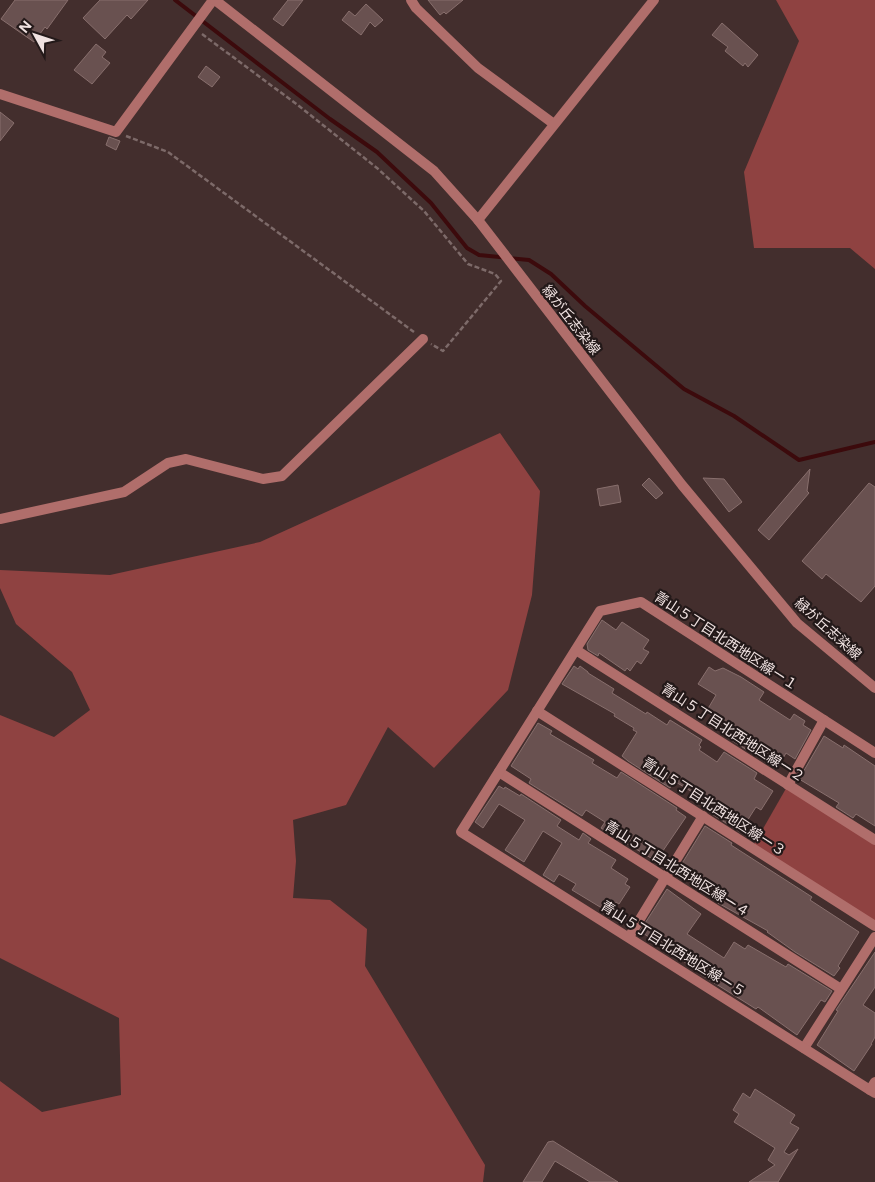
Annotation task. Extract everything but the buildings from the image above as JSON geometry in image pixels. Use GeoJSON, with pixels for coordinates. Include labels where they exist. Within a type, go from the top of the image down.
{"type":"FeatureCollection","features":[{"type":"Feature","properties":{"kind":"street"},"geometry":{"type":"LineString","coordinates":[[0,94],[5,94],[116,132],[214,0]]}},
{"type":"Feature","properties":{"kind":"street","name":"緑が丘志染線"},"geometry":{"type":"LineString","coordinates":[[214,0],[434,171],[478,220],[682,485],[797,623],[875,688]]}},
{"type":"Feature","properties":{"kind":"street"},"geometry":{"type":"LineString","coordinates":[[411,0],[416,8],[478,68],[554,124]]}},
{"type":"Feature","properties":{"kind":"street"},"geometry":{"type":"LineString","coordinates":[[478,220],[654,0]]}},
{"type":"Feature","properties":{"kind":"street"},"geometry":{"type":"LineString","coordinates":[[0,519],[124,492],[168,462],[186,459],[263,479],[282,476],[423,339]]}},
{"type":"Feature","properties":{"kind":"street","name":"青山５丁目北西地区線ー１"},"geometry":{"type":"LineString","coordinates":[[461,832],[600,611],[641,602],[875,753]]}},
{"type":"Feature","properties":{"kind":"street","name":"青山５丁目北西地区線ー２"},"geometry":{"type":"LineString","coordinates":[[576,650],[875,840]]}},
{"type":"Feature","properties":{"kind":"street","name":"青山５丁目北西地区線ー３"},"geometry":{"type":"LineString","coordinates":[[537,711],[875,926]]}},
{"type":"Feature","properties":{"kind":"street"},"geometry":{"type":"LineString","coordinates":[[788,785],[824,720]]}},
{"type":"Feature","properties":{"kind":"street","name":"青山５丁目北西地区線ー４"},"geometry":{"type":"LineString","coordinates":[[499,772],[841,989]]}},
{"type":"Feature","properties":{"kind":"street"},"geometry":{"type":"LineString","coordinates":[[629,937],[703,816]]}},
{"type":"Feature","properties":{"kind":"street","name":"青山５丁目北西地区線ー５"},"geometry":{"type":"LineString","coordinates":[[461,832],[804,1048],[873,1088]]}},
{"type":"Feature","properties":{"kind":"street"},"geometry":{"type":"LineString","coordinates":[[804,1048],[875,936]]}},
{"type":"Feature","properties":{"kind":"path"},"geometry":{"type":"LineString","coordinates":[[116,132],[168,152],[442,351],[501,281],[495,274],[468,264],[424,211],[377,168],[299,106],[192,29]]}},
{"type":"Feature","properties":{"kind":"shaded area"},"geometry":{"type":"Polygon","coordinates":[[[776,0],[875,0],[875,269],[850,248],[754,248],[744,172],[799,41],[776,0]]]}},
{"type":"Feature","properties":{"kind":"shaded area"},"geometry":{"type":"Polygon","coordinates":[[[500,433],[540,491],[532,595],[508,690],[434,768],[388,727],[346,805],[293,820],[296,861],[293,898],[330,900],[367,929],[365,966],[485,1165],[483,1182],[0,1182],[0,1081],[42,1112],[121,1095],[119,1018],[0,958],[0,715],[54,737],[90,710],[72,672],[16,624],[0,588],[0,570],[110,575],[260,542],[500,433]]]}},
{"type":"Feature","properties":{"kind":"shaded area"},"geometry":{"type":"Polygon","coordinates":[[[788,785],[875,840],[875,926],[752,848],[788,785]]]}},
{"type":"Feature","properties":{"kind":"waterway"},"geometry":{"type":"LineString","coordinates":[[175,0],[330,119],[377,152],[431,203],[467,248],[479,255],[529,260],[551,274],[585,306],[684,389],[734,416],[799,460],[875,442]]}}]}
